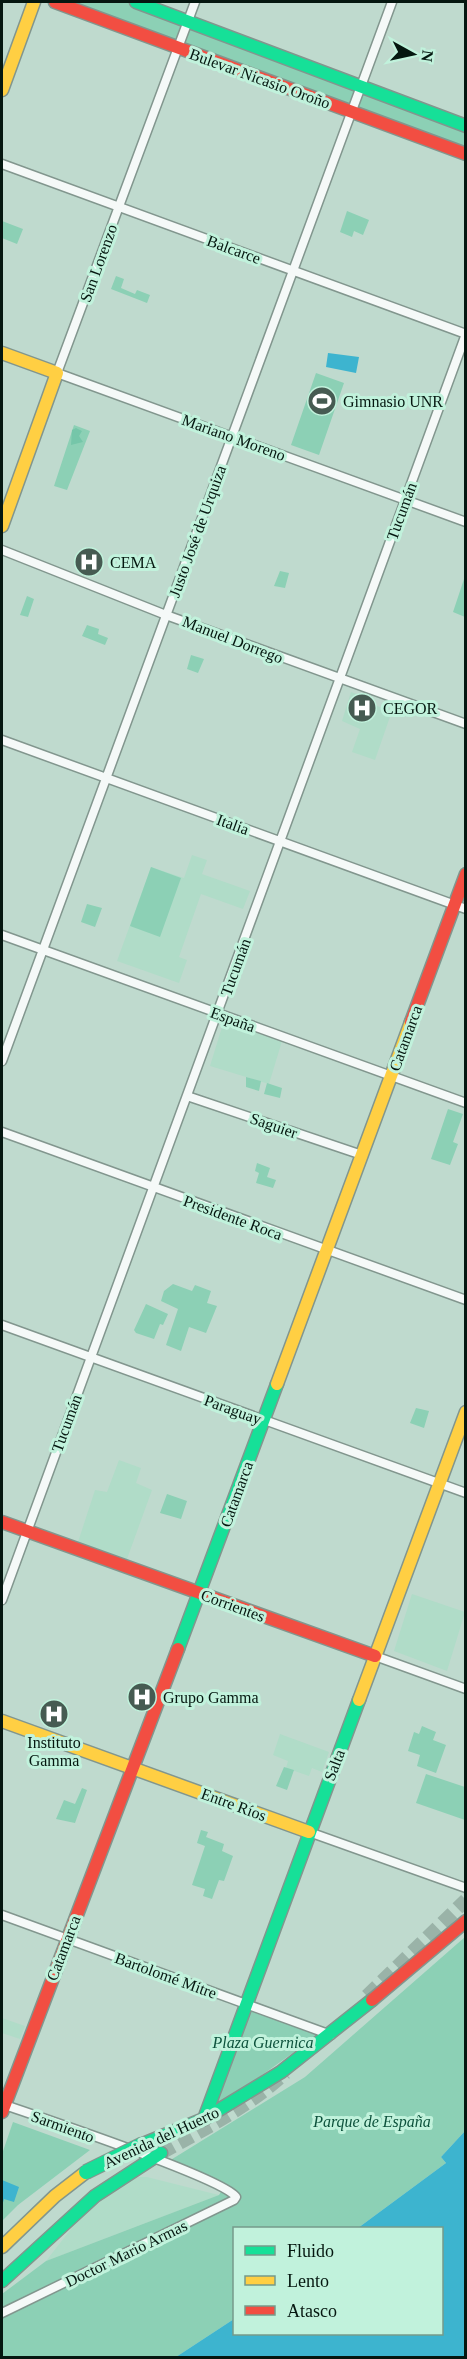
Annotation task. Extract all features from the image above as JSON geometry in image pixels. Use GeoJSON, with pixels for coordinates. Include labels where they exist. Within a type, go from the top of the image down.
{"type":"FeatureCollection","features":[{"type":"Feature","properties":{"kind":"main road"},"geometry":{"type":"LineString","coordinates":[[2,90],[34,2]]}},
{"type":"Feature","properties":{"kind":"main road","name":"Bulevar Nicasio Oroño"},"geometry":{"type":"LineString","coordinates":[[55,2],[465,154]]}},
{"type":"Feature","properties":{"kind":"main road","name":"Bulevar Nicasio Oroño"},"geometry":{"type":"LineString","coordinates":[[135,2],[465,126]]}},
{"type":"Feature","properties":{"kind":"main road","name":"Mariano Moreno"},"geometry":{"type":"LineString","coordinates":[[2,353],[57,373]]}},
{"type":"Feature","properties":{"kind":"main road","name":"San Lorenzo"},"geometry":{"type":"LineString","coordinates":[[2,526],[57,373]]}},
{"type":"Feature","properties":{"kind":"main road","name":"Catamarca"},"geometry":{"type":"LineString","coordinates":[[2,2107],[199,1593],[391,1076],[460,907],[465,874]]}},
{"type":"Feature","properties":{"kind":"main road","name":"Salta"},"geometry":{"type":"LineString","coordinates":[[204,2119],[465,1412]]}},
{"type":"Feature","properties":{"kind":"main road","name":"Corrientes"},"geometry":{"type":"LineString","coordinates":[[2,1522],[375,1656]]}},
{"type":"Feature","properties":{"kind":"main road","name":"Entre Ríos"},"geometry":{"type":"LineString","coordinates":[[2,1720],[309,1832]]}},
{"type":"Feature","properties":{"kind":"main road","name":"Avenida del Huerto"},"geometry":{"type":"LineString","coordinates":[[2,2247],[55,2196],[87,2172],[143,2144],[204,2119],[281,2072],[331,2035],[465,1921]]}},
{"type":"Feature","properties":{"kind":"main road"},"geometry":{"type":"LineString","coordinates":[[2,2281],[95,2196],[157,2155]]}},
{"type":"Feature","properties":{"kind":"street","name":"San Lorenzo"},"geometry":{"type":"LineString","coordinates":[[57,373],[195,2]]}},
{"type":"Feature","properties":{"kind":"street","name":"Justo José de Urquiza"},"geometry":{"type":"LineString","coordinates":[[2,1061],[392,2]]}},
{"type":"Feature","properties":{"kind":"street","name":"Balcarce"},"geometry":{"type":"LineString","coordinates":[[2,164],[465,334]]}},
{"type":"Feature","properties":{"kind":"street","name":"Tucumán"},"geometry":{"type":"LineString","coordinates":[[2,1600],[465,334]]}},
{"type":"Feature","properties":{"kind":"street","name":"Mariano Moreno"},"geometry":{"type":"LineString","coordinates":[[57,373],[465,522]]}},
{"type":"Feature","properties":{"kind":"street","name":"Manuel Dorrego"},"geometry":{"type":"LineString","coordinates":[[2,550],[166,615],[465,724]]}},
{"type":"Feature","properties":{"kind":"street","name":"Italia"},"geometry":{"type":"LineString","coordinates":[[2,740],[460,907]]}},
{"type":"Feature","properties":{"kind":"street","name":"España"},"geometry":{"type":"LineString","coordinates":[[2,935],[465,1103]]}},
{"type":"Feature","properties":{"kind":"street","name":"Saguier"},"geometry":{"type":"LineString","coordinates":[[187,1096],[362,1155]]}},
{"type":"Feature","properties":{"kind":"street","name":"Presidente Roca"},"geometry":{"type":"LineString","coordinates":[[2,1132],[465,1300]]}},
{"type":"Feature","properties":{"kind":"street","name":"Paraguay"},"geometry":{"type":"LineString","coordinates":[[2,1325],[465,1493]]}},
{"type":"Feature","properties":{"kind":"street","name":"Corrientes"},"geometry":{"type":"LineString","coordinates":[[375,1656],[465,1689]]}},
{"type":"Feature","properties":{"kind":"street","name":"Entre Ríos"},"geometry":{"type":"LineString","coordinates":[[309,1832],[465,1888]]}},
{"type":"Feature","properties":{"kind":"street","name":"Bartolomé Mitre"},"geometry":{"type":"LineString","coordinates":[[2,1915],[331,2035]]}},
{"type":"Feature","properties":{"kind":"street","name":"Sarmiento"},"geometry":{"type":"LineString","coordinates":[[2,2107],[157,2155],[224,2188]]}},
{"type":"Feature","properties":{"kind":"street","name":"Doctor Mario Armas"},"geometry":{"type":"LineString","coordinates":[[2,2313],[234,2200],[234,2194],[224,2188]]}},
{"type":"Feature","properties":{"kind":"shaded area"},"geometry":{"type":"Polygon","coordinates":[[[351,692],[372,700],[371,704],[392,711],[375,760],[352,752],[360,729],[342,721],[351,692]]]}},
{"type":"Feature","properties":{"kind":"shaded area"},"geometry":{"type":"Polygon","coordinates":[[[192,855],[207,860],[202,874],[250,891],[243,909],[201,894],[179,957],[187,960],[179,983],[117,961],[151,867],[184,878],[192,855]]]}},
{"type":"Feature","properties":{"kind":"shaded area"},"geometry":{"type":"Polygon","coordinates":[[[227,1024],[282,1041],[269,1084],[210,1066],[222,1027],[227,1024]]]}},
{"type":"Feature","properties":{"kind":"shaded area"},"geometry":{"type":"Polygon","coordinates":[[[119,1460],[141,1468],[136,1483],[152,1490],[127,1559],[78,1542],[95,1490],[107,1492],[119,1460]]]}},
{"type":"Feature","properties":{"kind":"shaded area"},"geometry":{"type":"Polygon","coordinates":[[[412,1594],[465,1612],[447,1671],[394,1651],[412,1594]]]}},
{"type":"Feature","properties":{"kind":"shaded area"},"geometry":{"type":"Polygon","coordinates":[[[280,1734],[329,1752],[322,1772],[312,1768],[309,1776],[286,1768],[288,1761],[273,1755],[280,1734]]]}},
{"type":"Feature","properties":{"kind":"shaded area"},"geometry":{"type":"Polygon","coordinates":[[[2,2018],[25,2026],[20,2039],[2,2033],[2,2018]]]}},
{"type":"Feature","properties":{"kind":"shaded area"},"geometry":{"type":"Polygon","coordinates":[[[138,2177],[147,2177],[219,2195],[46,2261],[78,2220],[119,2187],[138,2177]]]}},
{"type":"Feature","properties":{"kind":"green space"},"geometry":{"type":"Polygon","coordinates":[[[55,2],[136,2],[465,126],[465,154],[55,2]]]}},
{"type":"Feature","properties":{"kind":"green space"},"geometry":{"type":"Polygon","coordinates":[[[347,211],[369,220],[363,235],[354,231],[352,237],[340,232],[347,211]]]}},
{"type":"Feature","properties":{"kind":"green space"},"geometry":{"type":"Polygon","coordinates":[[[2,221],[23,229],[17,244],[2,238],[2,221]]]}},
{"type":"Feature","properties":{"kind":"green space"},"geometry":{"type":"Polygon","coordinates":[[[116,276],[124,279],[121,288],[135,294],[137,290],[150,295],[147,303],[111,289],[116,276]]]}},
{"type":"Feature","properties":{"kind":"green space","name":"Gimnasio UNR"},"geometry":{"type":"Polygon","coordinates":[[[316,373],[344,383],[319,455],[291,445],[316,373]]]}},
{"type":"Feature","properties":{"kind":"green space"},"geometry":{"type":"Polygon","coordinates":[[[74,425],[90,431],[67,490],[54,486],[74,425]]]}},
{"type":"Feature","properties":{"kind":"green space"},"geometry":{"type":"Polygon","coordinates":[[[76,428],[82,431],[79,436],[83,442],[71,445],[72,430],[76,428]]]}},
{"type":"Feature","properties":{"kind":"green space"},"geometry":{"type":"Polygon","coordinates":[[[280,571],[289,573],[285,588],[274,586],[280,571]]]}},
{"type":"Feature","properties":{"kind":"green space"},"geometry":{"type":"Polygon","coordinates":[[[465,576],[465,617],[453,612],[465,576]]]}},
{"type":"Feature","properties":{"kind":"green space"},"geometry":{"type":"Polygon","coordinates":[[[27,596],[34,599],[28,617],[20,615],[27,596]]]}},
{"type":"Feature","properties":{"kind":"green space"},"geometry":{"type":"Polygon","coordinates":[[[87,625],[99,629],[98,634],[108,638],[105,645],[82,636],[87,625]]]}},
{"type":"Feature","properties":{"kind":"green space"},"geometry":{"type":"Polygon","coordinates":[[[191,655],[204,659],[198,673],[187,669],[191,655]]]}},
{"type":"Feature","properties":{"kind":"green space"},"geometry":{"type":"Polygon","coordinates":[[[151,867],[181,878],[160,937],[130,926],[151,867]]]}},
{"type":"Feature","properties":{"kind":"green space"},"geometry":{"type":"Polygon","coordinates":[[[87,904],[102,908],[95,927],[81,922],[87,904]]]}},
{"type":"Feature","properties":{"kind":"green space"},"geometry":{"type":"Polygon","coordinates":[[[246,1077],[261,1081],[259,1091],[246,1087],[246,1077]]]}},
{"type":"Feature","properties":{"kind":"green space"},"geometry":{"type":"Polygon","coordinates":[[[267,1083],[282,1088],[280,1098],[264,1094],[267,1083]]]}},
{"type":"Feature","properties":{"kind":"green space"},"geometry":{"type":"Polygon","coordinates":[[[448,1109],[463,1114],[453,1142],[458,1144],[450,1165],[431,1159],[448,1109]]]}},
{"type":"Feature","properties":{"kind":"green space"},"geometry":{"type":"Polygon","coordinates":[[[257,1163],[270,1168],[267,1177],[276,1180],[273,1188],[256,1183],[259,1173],[255,1171],[257,1163]]]}},
{"type":"Feature","properties":{"kind":"green space"},"geometry":{"type":"Polygon","coordinates":[[[173,1284],[192,1291],[195,1285],[211,1291],[207,1303],[217,1306],[206,1333],[189,1327],[181,1351],[166,1345],[178,1309],[161,1301],[164,1291],[173,1284]]]}},
{"type":"Feature","properties":{"kind":"green space"},"geometry":{"type":"Polygon","coordinates":[[[146,1304],[168,1314],[163,1325],[160,1324],[154,1339],[136,1333],[134,1330],[146,1304]]]}},
{"type":"Feature","properties":{"kind":"green space"},"geometry":{"type":"Polygon","coordinates":[[[416,1408],[429,1411],[424,1428],[410,1423],[416,1408]]]}},
{"type":"Feature","properties":{"kind":"green space"},"geometry":{"type":"Polygon","coordinates":[[[167,1494],[187,1501],[181,1519],[160,1513],[167,1494]]]}},
{"type":"Feature","properties":{"kind":"green space"},"geometry":{"type":"Polygon","coordinates":[[[422,1726],[436,1732],[433,1740],[446,1745],[436,1773],[417,1766],[420,1755],[408,1751],[414,1732],[419,1734],[422,1726]]]}},
{"type":"Feature","properties":{"kind":"green space"},"geometry":{"type":"Polygon","coordinates":[[[284,1767],[294,1770],[287,1790],[276,1786],[284,1767]]]}},
{"type":"Feature","properties":{"kind":"green space"},"geometry":{"type":"Polygon","coordinates":[[[426,1774],[465,1787],[465,1820],[416,1803],[426,1774]]]}},
{"type":"Feature","properties":{"kind":"green space"},"geometry":{"type":"Polygon","coordinates":[[[82,1788],[87,1790],[75,1823],[56,1819],[64,1800],[75,1804],[82,1788]]]}},
{"type":"Feature","properties":{"kind":"green space"},"geometry":{"type":"Polygon","coordinates":[[[201,1830],[208,1832],[206,1837],[224,1844],[222,1851],[233,1856],[224,1881],[219,1880],[212,1899],[203,1896],[205,1889],[192,1885],[205,1846],[197,1843],[201,1830]]]}},
{"type":"Feature","properties":{"kind":"green space","name":"Parque de España"},"geometry":{"type":"Polygon","coordinates":[[[465,1937],[465,2131],[441,2157],[446,2163],[359,2227],[233,2227],[233,2320],[176,2357],[2,2357],[2,2294],[46,2261],[219,2195],[226,2184],[169,2161],[305,2077],[465,1937]]]}},
{"type":"Feature","properties":{"kind":"green space","name":"Plaza Guernica"},"geometry":{"type":"Polygon","coordinates":[[[248,2010],[318,2035],[213,2110],[248,2010]]]}},
{"type":"Feature","properties":{"kind":"green space"},"geometry":{"type":"Polygon","coordinates":[[[13,2122],[90,2150],[18,2205],[2,2221],[2,2154],[13,2122]]]}},
{"type":"Feature","properties":{"kind":"water"},"geometry":{"type":"Polygon","coordinates":[[[328,353],[359,357],[356,373],[326,367],[328,353]]]}},
{"type":"Feature","properties":{"kind":"water"},"geometry":{"type":"Polygon","coordinates":[[[465,2131],[465,2357],[176,2357],[233,2320],[233,2335],[443,2335],[443,2227],[359,2227],[446,2163],[441,2157],[465,2131]]]}},
{"type":"Feature","properties":{"kind":"water"},"geometry":{"type":"Polygon","coordinates":[[[2,2180],[19,2187],[14,2202],[4,2199],[2,2206],[2,2180]]]}},
{"type":"Feature","properties":{"kind":"tunnel"},"geometry":{"type":"LineString","coordinates":[[367,1996],[466,1900]]}},
{"type":"Feature","properties":{"kind":"tunnel"},"geometry":{"type":"LineString","coordinates":[[161,2153],[242,2106],[285,2073]]}},
{"type":"Feature","properties":{"kind":"traffic: fast"},"geometry":{"type":"LineString","coordinates":[[136,2],[466,126]]}},
{"type":"Feature","properties":{"kind":"traffic: fast"},"geometry":{"type":"LineString","coordinates":[[178,1649],[277,1384]]}},
{"type":"Feature","properties":{"kind":"traffic: fast"},"geometry":{"type":"LineString","coordinates":[[204,2119],[359,1700]]}},
{"type":"Feature","properties":{"kind":"traffic: fast"},"geometry":{"type":"LineString","coordinates":[[143,2144],[204,2119],[281,2072],[372,2000]]}},
{"type":"Feature","properties":{"kind":"traffic: fast"},"geometry":{"type":"LineString","coordinates":[[86,2172],[143,2144]]}},
{"type":"Feature","properties":{"kind":"traffic: fast"},"geometry":{"type":"LineString","coordinates":[[2,2281],[95,2196],[161,2153]]}},
{"type":"Feature","properties":{"kind":"traffic: slow"},"geometry":{"type":"LineString","coordinates":[[2,90],[34,2]]}},
{"type":"Feature","properties":{"kind":"traffic: slow"},"geometry":{"type":"LineString","coordinates":[[2,353],[57,373],[2,526]]}},
{"type":"Feature","properties":{"kind":"traffic: slow"},"geometry":{"type":"LineString","coordinates":[[277,1384],[411,1022]]}},
{"type":"Feature","properties":{"kind":"traffic: slow"},"geometry":{"type":"LineString","coordinates":[[359,1700],[466,1412]]}},
{"type":"Feature","properties":{"kind":"traffic: slow"},"geometry":{"type":"LineString","coordinates":[[2,1721],[309,1832]]}},
{"type":"Feature","properties":{"kind":"traffic: slow"},"geometry":{"type":"LineString","coordinates":[[2,2247],[55,2196],[86,2172]]}},
{"type":"Feature","properties":{"kind":"traffic: jam"},"geometry":{"type":"LineString","coordinates":[[55,2],[466,154]]}},
{"type":"Feature","properties":{"kind":"traffic: jam"},"geometry":{"type":"LineString","coordinates":[[411,1022],[466,874]]}},
{"type":"Feature","properties":{"kind":"traffic: jam"},"geometry":{"type":"LineString","coordinates":[[2,1522],[375,1656]]}},
{"type":"Feature","properties":{"kind":"traffic: jam"},"geometry":{"type":"LineString","coordinates":[[2,2112],[178,1649]]}},
{"type":"Feature","properties":{"kind":"traffic: jam"},"geometry":{"type":"LineString","coordinates":[[372,2000],[466,1921]]}},
{"type":"Feature","properties":{"kind":"place","name":"Gimnasio UNR"},"geometry":{"type":"Point","coordinates":[322,401]}},
{"type":"Feature","properties":{"kind":"place","name":"CEMA"},"geometry":{"type":"Point","coordinates":[89,562]}},
{"type":"Feature","properties":{"kind":"place","name":"CEGOR"},"geometry":{"type":"Point","coordinates":[362,708]}},
{"type":"Feature","properties":{"kind":"place","name":"Grupo Gamma"},"geometry":{"type":"Point","coordinates":[142,1697]}},
{"type":"Feature","properties":{"kind":"place","name":"Instituto Gamma"},"geometry":{"type":"Point","coordinates":[54,1714]}}]}
